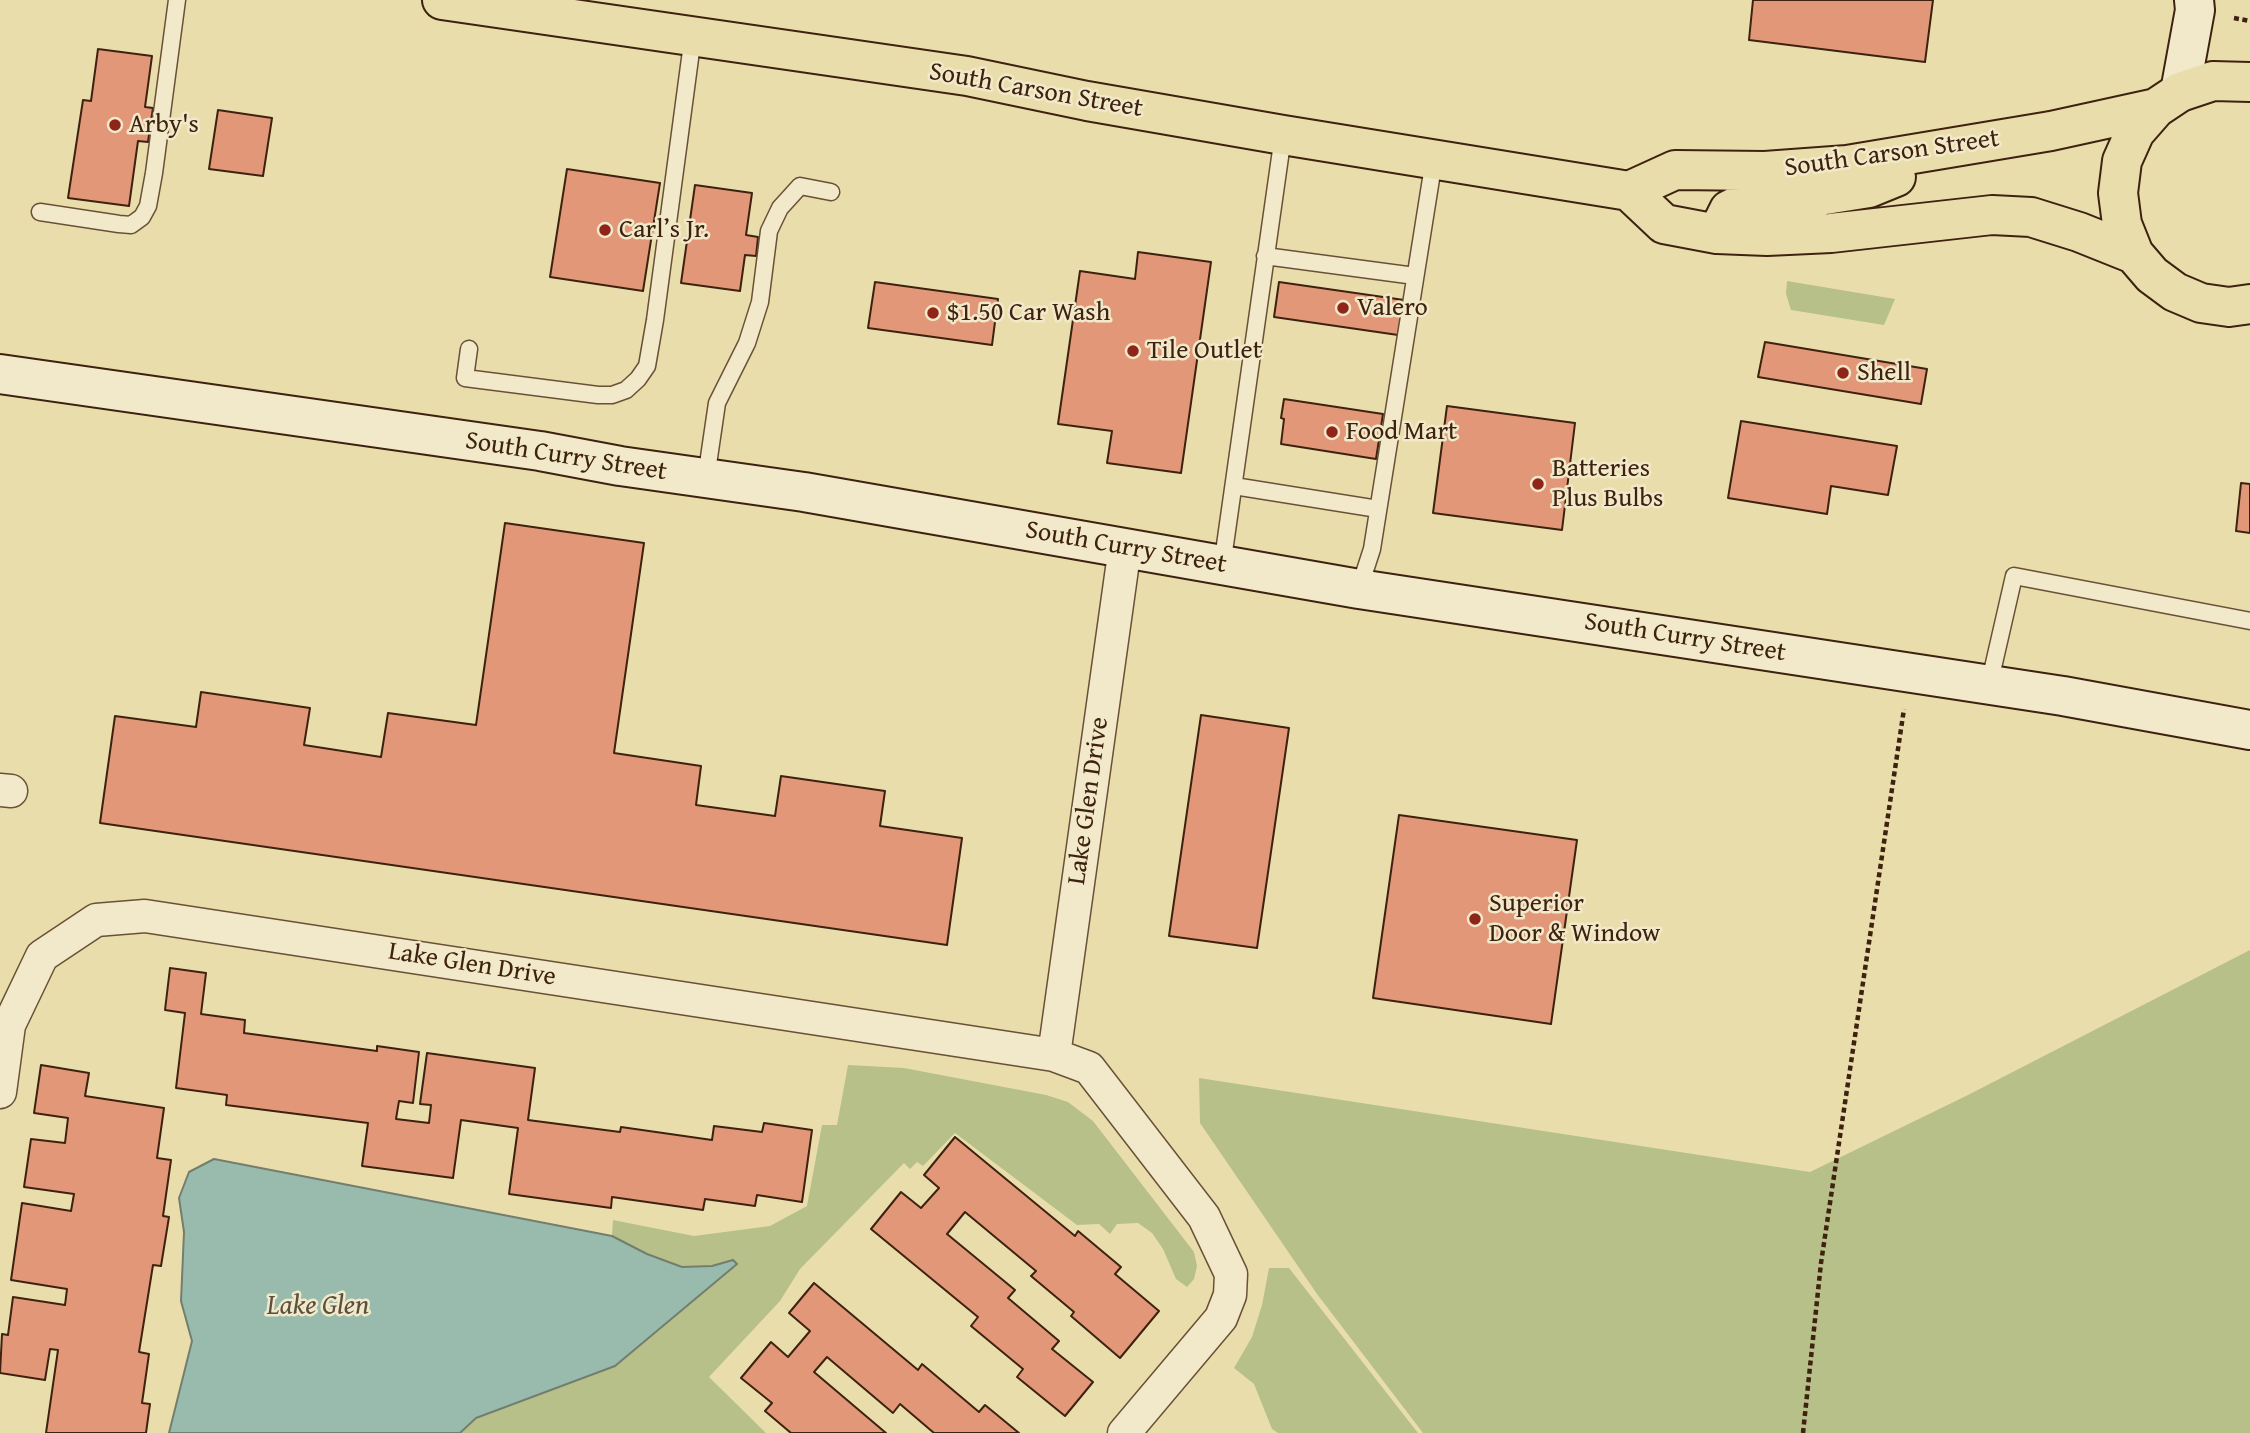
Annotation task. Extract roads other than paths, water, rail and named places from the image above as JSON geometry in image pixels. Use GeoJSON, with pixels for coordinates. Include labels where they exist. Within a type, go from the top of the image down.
{"type":"FeatureCollection","features":[{"type":"Feature","properties":{"kind":"main road","name":"South Carson Street"},"geometry":{"type":"LineString","coordinates":[[442,0],[967,76],[1087,101],[1629,191],[1675,170],[1765,171],[1847,165],[2051,131],[2168,100],[2213,81],[2250,82]]}},
{"type":"Feature","properties":{"kind":"main road"},"geometry":{"type":"LineString","coordinates":[[2168,100],[2135,132],[2122,161],[2118,193],[2122,225],[2134,254],[2152,275],[2175,292],[2201,303],[2229,307],[2250,304]]}},
{"type":"Feature","properties":{"kind":"main road"},"geometry":{"type":"LineString","coordinates":[[1717,234],[1729,210],[1745,202],[1800,198],[1869,188],[1910,172],[1942,149]]}},
{"type":"Feature","properties":{"kind":"main road"},"geometry":{"type":"LineString","coordinates":[[1629,191],[1664,224],[1717,234],[1767,236],[1830,233],[1992,215],[2031,217],[2079,232],[2134,254]]}},
{"type":"Feature","properties":{"kind":"street"},"geometry":{"type":"LineString","coordinates":[[2168,100],[2195,10],[2194,0]]}},
{"type":"Feature","properties":{"kind":"street","name":"South Curry Street"},"geometry":{"type":"LineString","coordinates":[[0,374],[540,451],[620,466],[804,492],[1359,589],[2063,696],[2250,730]]}},
{"type":"Feature","properties":{"kind":"street","name":"Lake Glen Drive"},"geometry":{"type":"LineString","coordinates":[[1054,1055],[1125,547]]}},
{"type":"Feature","properties":{"kind":"street","name":"Lake Glen Drive"},"geometry":{"type":"LineString","coordinates":[[0,1092],[9,1025],[42,956],[96,920],[145,916],[1054,1055],[1089,1068],[1204,1217],[1231,1274],[1230,1295],[1221,1318],[1124,1433]]}},
{"type":"Feature","properties":{"kind":"lane"},"geometry":{"type":"LineString","coordinates":[[40,212],[131,225],[142,217],[148,206],[154,173],[177,0]]}},
{"type":"Feature","properties":{"kind":"lane"},"geometry":{"type":"LineString","coordinates":[[469,349],[466,378],[598,395],[612,395],[626,390],[648,366],[693,36]]}},
{"type":"Feature","properties":{"kind":"lane"},"geometry":{"type":"LineString","coordinates":[[1222,566],[1283,135]]}},
{"type":"Feature","properties":{"kind":"lane"},"geometry":{"type":"LineString","coordinates":[[1359,589],[1372,549],[1434,160]]}},
{"type":"Feature","properties":{"kind":"lane"},"geometry":{"type":"LineString","coordinates":[[706,478],[717,403],[747,343],[760,302],[769,231],[780,208],[800,186],[831,192]]}},
{"type":"Feature","properties":{"kind":"lane"},"geometry":{"type":"LineString","coordinates":[[1265,256],[1415,276]]}},
{"type":"Feature","properties":{"kind":"lane"},"geometry":{"type":"LineString","coordinates":[[1234,486],[1378,509]]}},
{"type":"Feature","properties":{"kind":"lane"},"geometry":{"type":"LineString","coordinates":[[1989,685],[2014,576],[2250,621]]}},
{"type":"Feature","properties":{"kind":"water","name":"Lake Glen"},"geometry":{"type":"Polygon","coordinates":[[[214,1159],[612,1236],[647,1254],[682,1267],[712,1266],[733,1260],[737,1264],[615,1366],[476,1418],[460,1433],[169,1433],[192,1341],[181,1301],[184,1232],[179,1198],[189,1172],[214,1159]]]}},
{"type":"Feature","properties":{"kind":"place","name":"Arby's"},"geometry":{"type":"Point","coordinates":[115,125]}},
{"type":"Feature","properties":{"kind":"place","name":"Carl’s Jr."},"geometry":{"type":"Point","coordinates":[605,230]}},
{"type":"Feature","properties":{"kind":"place","name":"Valero"},"geometry":{"type":"Point","coordinates":[1343,308]}},
{"type":"Feature","properties":{"kind":"place","name":"$1.50 Car Wash"},"geometry":{"type":"Point","coordinates":[933,313]}},
{"type":"Feature","properties":{"kind":"place","name":"Tile Outlet"},"geometry":{"type":"Point","coordinates":[1133,351]}},
{"type":"Feature","properties":{"kind":"place","name":"Shell"},"geometry":{"type":"Point","coordinates":[1843,373]}},
{"type":"Feature","properties":{"kind":"place","name":"Food Mart"},"geometry":{"type":"Point","coordinates":[1332,432]}},
{"type":"Feature","properties":{"kind":"place","name":"Batteries Plus Bulbs"},"geometry":{"type":"Point","coordinates":[1538,484]}},
{"type":"Feature","properties":{"kind":"place","name":"Superior Door & Window"},"geometry":{"type":"Point","coordinates":[1475,919]}}]}
